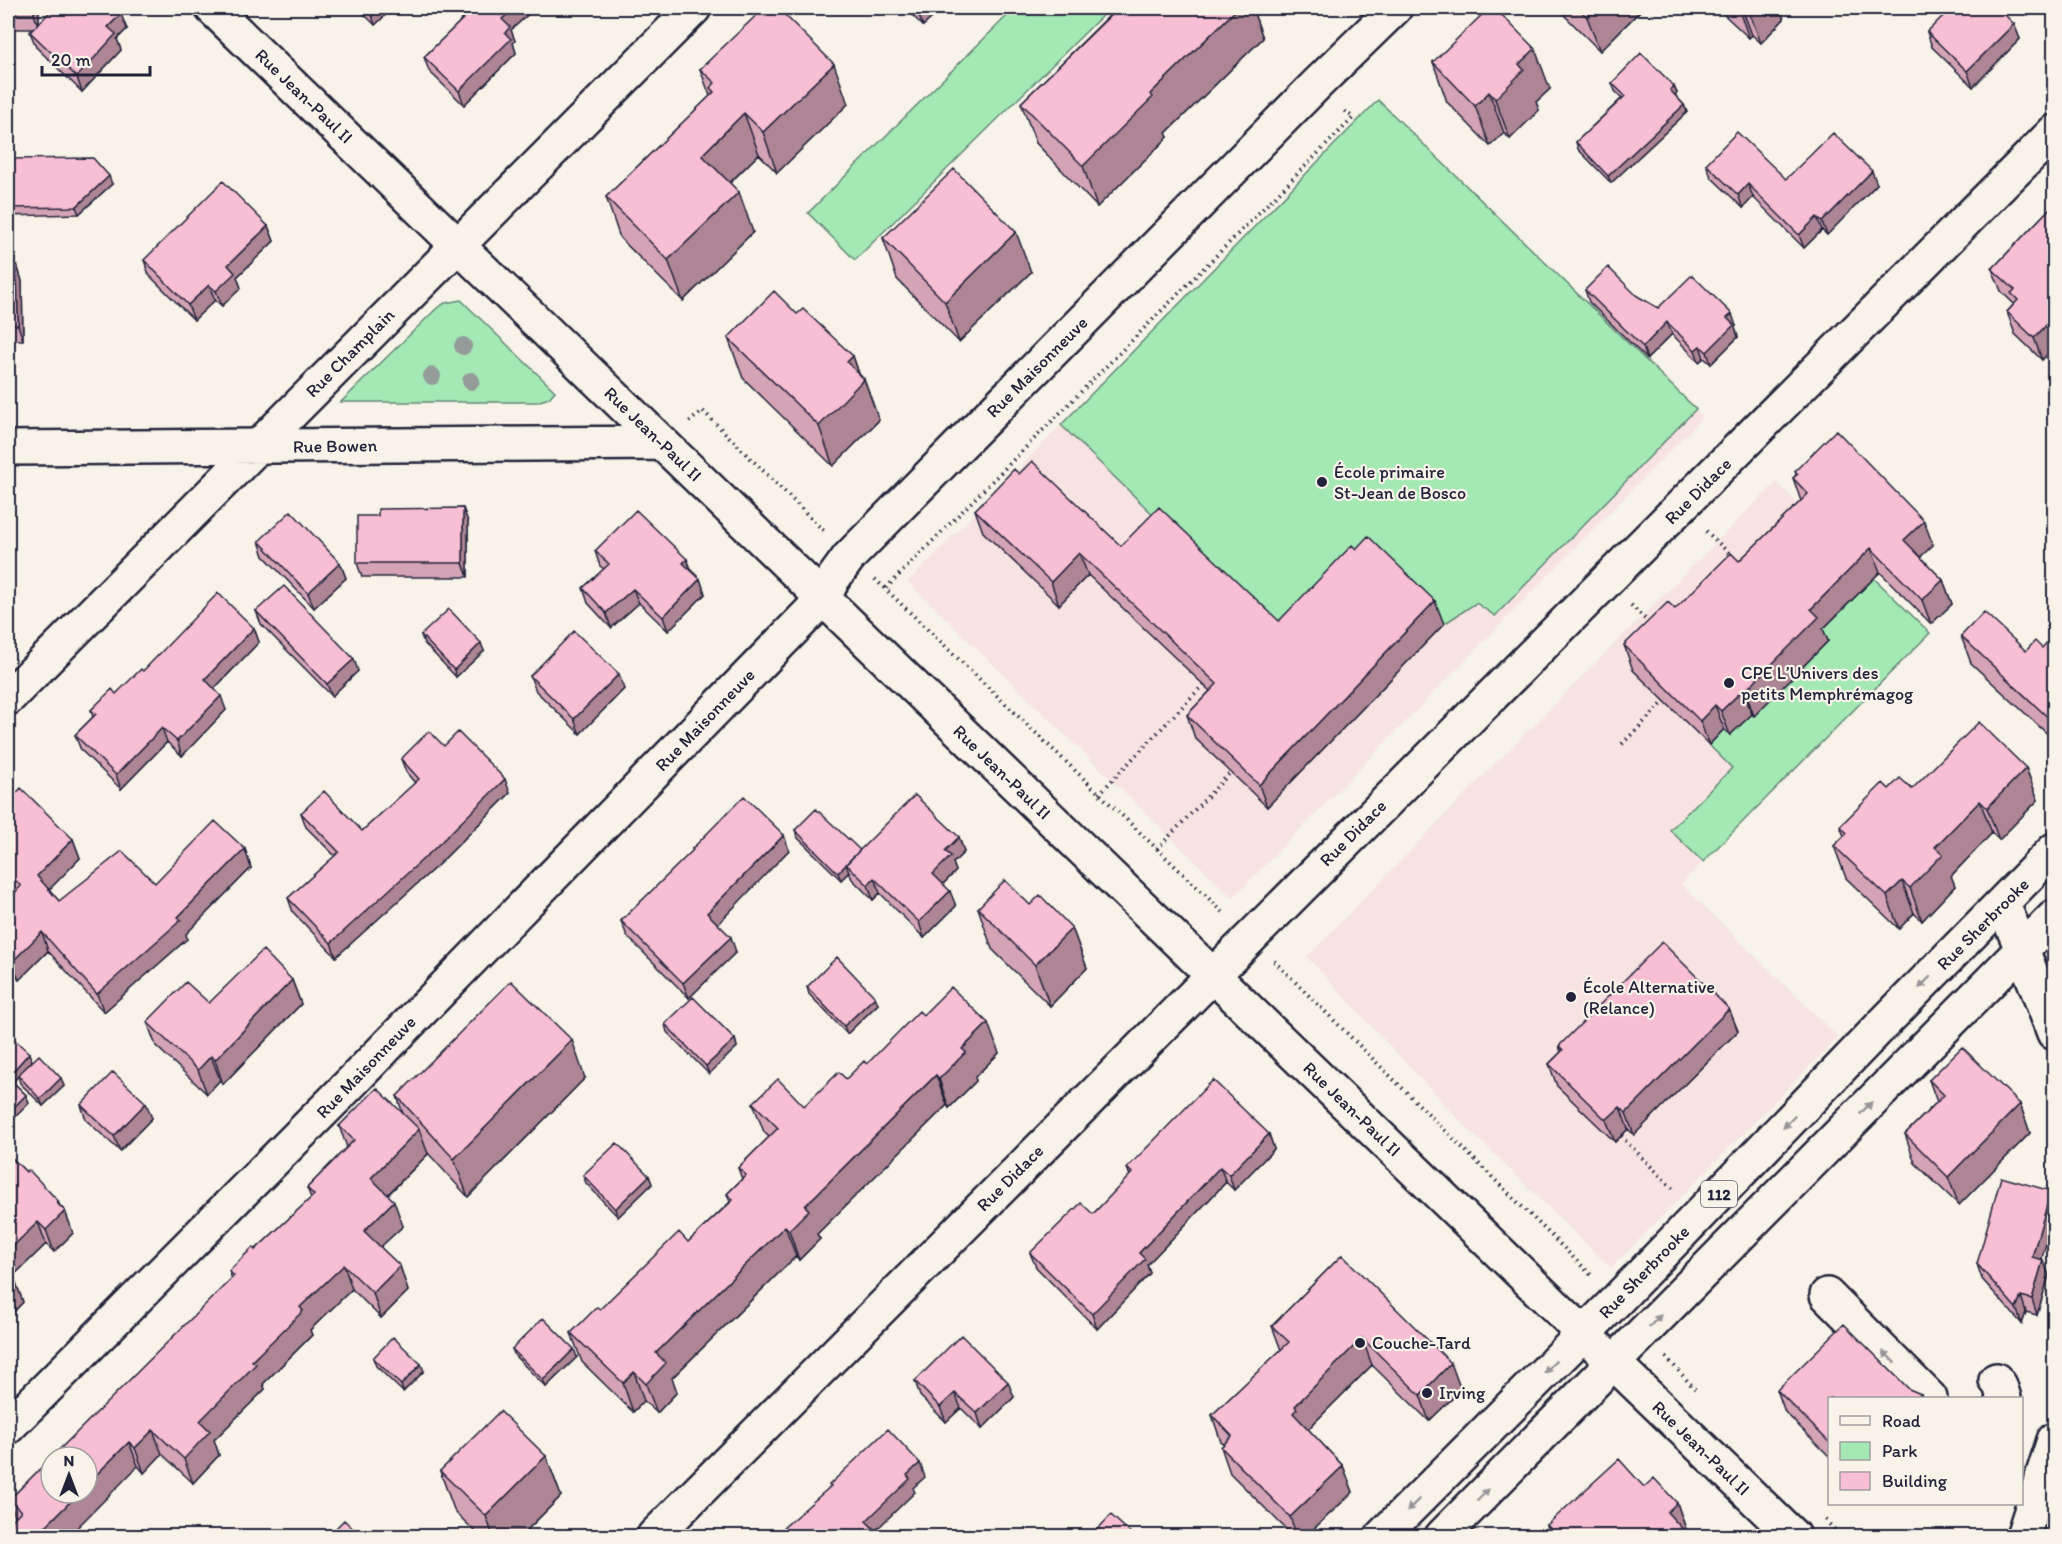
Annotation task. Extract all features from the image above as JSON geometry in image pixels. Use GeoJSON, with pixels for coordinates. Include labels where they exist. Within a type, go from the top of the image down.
{"type":"FeatureCollection","features":[{"type":"Feature","properties":{"kind":"street","name":"Rue Jean-Paul II"},"geometry":{"type":"LineString","coordinates":[[212,8],[1792,1536]]}},
{"type":"Feature","properties":{"kind":"street","name":"Rue Champlain"},"geometry":{"type":"LineString","coordinates":[[8,698],[694,8]]}},
{"type":"Feature","properties":{"kind":"street","name":"Rue Maisonneuve"},"geometry":{"type":"LineString","coordinates":[[8,1427],[349,1085],[823,599],[833,579],[849,557],[1395,8]]}},
{"type":"Feature","properties":{"kind":"street","name":"Rue Didace"},"geometry":{"type":"LineString","coordinates":[[654,1536],[2055,132]]}},
{"type":"Feature","properties":{"kind":"street","name":"Rue Bowen"},"geometry":{"type":"LineString","coordinates":[[8,448],[662,443]]}},
{"type":"Feature","properties":{"kind":"street","name":"Rue Sherbrooke"},"geometry":{"type":"LineString","coordinates":[[1382,1536],[2055,850]]}},
{"type":"Feature","properties":{"kind":"street"},"geometry":{"type":"LineString","coordinates":[[2003,905],[2055,1033]]}},
{"type":"Feature","properties":{"kind":"street","name":"112"},"geometry":{"type":"LineString","coordinates":[[1442,1536],[2055,917]]}},
{"type":"Feature","properties":{"kind":"street"},"geometry":{"type":"LineString","coordinates":[[1827,1295],[1929,1397]]}},
{"type":"Feature","properties":{"kind":"street"},"geometry":{"type":"LineString","coordinates":[[2023,1536],[2055,1440]]}},
{"type":"Feature","properties":{"kind":"path"},"geometry":{"type":"LineString","coordinates":[[1682,507],[1739,563]]}},
{"type":"Feature","properties":{"kind":"path"},"geometry":{"type":"LineString","coordinates":[[1607,581],[1657,630]]}},
{"type":"Feature","properties":{"kind":"path"},"geometry":{"type":"LineString","coordinates":[[1099,794],[1206,683]]}},
{"type":"Feature","properties":{"kind":"path"},"geometry":{"type":"LineString","coordinates":[[1622,744],[1665,701]]}},
{"type":"Feature","properties":{"kind":"path"},"geometry":{"type":"LineString","coordinates":[[1157,849],[1231,772]]}},
{"type":"Feature","properties":{"kind":"path"},"geometry":{"type":"LineString","coordinates":[[1621,1136],[1699,1215]]}},
{"type":"Feature","properties":{"kind":"shaded area","name":"École primaire St-Jean de Bosco"},"geometry":{"type":"Polygon","coordinates":[[[1378,100],[1703,417],[1233,898],[908,582],[1378,100]]]}},
{"type":"Feature","properties":{"kind":"shaded area","name":"École Alternative (Relance)"},"geometry":{"type":"Polygon","coordinates":[[[1776,482],[1930,633],[1681,884],[1838,1037],[1611,1268],[1462,1123],[1307,957],[1482,777],[1776,482]]]}},
{"type":"Feature","properties":{"kind":"green space"},"geometry":{"type":"Polygon","coordinates":[[[1015,8],[1110,8],[855,260],[808,213],[1015,8]]]}},
{"type":"Feature","properties":{"kind":"green space","name":"École primaire St-Jean de Bosco"},"geometry":{"type":"Polygon","coordinates":[[[1378,100],[1696,409],[1495,616],[1476,603],[1444,624],[1283,648],[1168,529],[1061,425],[1378,100]]]}},
{"type":"Feature","properties":{"kind":"green space"},"geometry":{"type":"Polygon","coordinates":[[[461,300],[555,391],[549,398],[537,402],[341,402],[437,308],[445,303],[461,300]]]}},
{"type":"Feature","properties":{"kind":"green space"},"geometry":{"type":"Polygon","coordinates":[[[1802,508],[1930,633],[1703,862],[1670,830],[1732,768],[1709,745],[1724,729],[1730,735],[1753,715],[1819,633],[1802,508]]]}},
{"type":"Feature","properties":{"kind":"building"},"geometry":{"type":"Polygon","coordinates":[[[8,8],[34,8],[34,14],[8,14],[8,8]]]}},
{"type":"Feature","properties":{"kind":"building"},"geometry":{"type":"Polygon","coordinates":[[[54,8],[115,8],[121,14],[108,27],[116,34],[77,77],[30,32],[54,8]]]}},
{"type":"Feature","properties":{"kind":"building"},"geometry":{"type":"Polygon","coordinates":[[[474,8],[515,8],[502,19],[510,27],[505,33],[511,39],[459,91],[424,57],[474,8]]]}},
{"type":"Feature","properties":{"kind":"building"},"geometry":{"type":"Polygon","coordinates":[[[764,8],[778,8],[834,64],[763,132],[744,113],[702,155],[739,192],[668,260],[606,197],[714,92],[710,88],[715,83],[700,69],[764,8]]]}},
{"type":"Feature","properties":{"kind":"building"},"geometry":{"type":"Polygon","coordinates":[[[1118,8],[1238,8],[1150,94],[1153,97],[1083,166],[1021,103],[1118,8]]]}},
{"type":"Feature","properties":{"kind":"building"},"geometry":{"type":"Polygon","coordinates":[[[1489,8],[1495,8],[1535,49],[1519,64],[1524,70],[1495,99],[1489,92],[1475,106],[1433,62],[1489,8]]]}},
{"type":"Feature","properties":{"kind":"building"},"geometry":{"type":"Polygon","coordinates":[[[1578,8],[1597,8],[1587,17],[1578,8]]]}},
{"type":"Feature","properties":{"kind":"building"},"geometry":{"type":"Polygon","coordinates":[[[1951,8],[1998,8],[2014,24],[1967,71],[1927,32],[1951,8]]]}},
{"type":"Feature","properties":{"kind":"building"},"geometry":{"type":"Polygon","coordinates":[[[1641,53],[1674,86],[1670,90],[1684,105],[1608,176],[1576,142],[1625,96],[1612,83],[1641,53]]]}},
{"type":"Feature","properties":{"kind":"building"},"geometry":{"type":"Polygon","coordinates":[[[1737,132],[1786,179],[1833,133],[1872,171],[1822,222],[1817,217],[1799,235],[1748,184],[1738,195],[1706,164],[1737,132]]]}},
{"type":"Feature","properties":{"kind":"building"},"geometry":{"type":"Polygon","coordinates":[[[93,158],[109,176],[76,207],[8,208],[9,159],[93,158]]]}},
{"type":"Feature","properties":{"kind":"building"},"geometry":{"type":"Polygon","coordinates":[[[954,169],[1016,232],[945,302],[883,238],[954,169]]]}},
{"type":"Feature","properties":{"kind":"building"},"geometry":{"type":"Polygon","coordinates":[[[223,181],[268,226],[228,265],[235,273],[216,291],[209,285],[188,305],[144,260],[223,181]]]}},
{"type":"Feature","properties":{"kind":"building"},"geometry":{"type":"Polygon","coordinates":[[[2055,203],[2055,316],[2034,338],[2007,312],[2018,300],[2011,293],[2015,290],[1992,269],[2055,203]]]}},
{"type":"Feature","properties":{"kind":"building"},"geometry":{"type":"Polygon","coordinates":[[[17,265],[18,325],[8,325],[8,266],[17,265]]]}},
{"type":"Feature","properties":{"kind":"building"},"geometry":{"type":"Polygon","coordinates":[[[1608,267],[1637,296],[1658,308],[1692,275],[1732,314],[1727,318],[1734,325],[1707,352],[1700,346],[1695,350],[1667,322],[1643,347],[1585,290],[1608,267]]]}},
{"type":"Feature","properties":{"kind":"building"},"geometry":{"type":"Polygon","coordinates":[[[774,291],[797,314],[803,309],[853,356],[847,362],[864,379],[819,426],[728,338],[774,291]]]}},
{"type":"Feature","properties":{"kind":"building"},"geometry":{"type":"Polygon","coordinates":[[[1836,430],[1924,521],[1904,540],[1943,580],[1922,600],[1871,548],[1811,609],[1819,617],[1745,691],[1743,690],[1721,711],[1715,705],[1700,721],[1624,645],[1668,602],[1675,609],[1731,553],[1739,561],[1808,494],[1793,478],[1798,474],[1795,471],[1836,430]]]}},
{"type":"Feature","properties":{"kind":"building"},"geometry":{"type":"Polygon","coordinates":[[[1032,461],[1121,546],[1159,507],[1279,621],[1352,545],[1356,549],[1368,536],[1435,601],[1259,785],[1187,715],[1217,684],[1079,553],[1051,582],[975,510],[1014,469],[1019,474],[1032,461]]]}},
{"type":"Feature","properties":{"kind":"building"},"geometry":{"type":"Polygon","coordinates":[[[463,508],[463,563],[357,563],[357,516],[378,516],[378,509],[463,508]]]}},
{"type":"Feature","properties":{"kind":"building"},"geometry":{"type":"Polygon","coordinates":[[[636,510],[687,559],[683,563],[700,579],[663,617],[633,589],[606,613],[583,588],[609,564],[595,551],[636,510]]]}},
{"type":"Feature","properties":{"kind":"building"},"geometry":{"type":"Polygon","coordinates":[[[291,511],[340,563],[308,593],[259,541],[291,511]]]}},
{"type":"Feature","properties":{"kind":"building"},"geometry":{"type":"Polygon","coordinates":[[[284,586],[354,659],[327,684],[256,611],[284,586]]]}},
{"type":"Feature","properties":{"kind":"building"},"geometry":{"type":"Polygon","coordinates":[[[218,593],[254,628],[205,679],[221,696],[177,741],[162,728],[116,775],[75,735],[96,714],[91,710],[112,689],[116,694],[141,669],[143,671],[218,593]]]}},
{"type":"Feature","properties":{"kind":"building"},"geometry":{"type":"Polygon","coordinates":[[[449,609],[481,643],[454,670],[421,635],[449,609]]]}},
{"type":"Feature","properties":{"kind":"building"},"geometry":{"type":"Polygon","coordinates":[[[1984,612],[2026,651],[2035,641],[2042,648],[2050,639],[2055,643],[2055,724],[1961,636],[1984,612]]]}},
{"type":"Feature","properties":{"kind":"building"},"geometry":{"type":"Polygon","coordinates":[[[574,631],[619,674],[574,719],[530,676],[574,631]]]}},
{"type":"Feature","properties":{"kind":"building"},"geometry":{"type":"Polygon","coordinates":[[[1979,722],[2026,768],[1987,808],[1980,801],[1935,847],[1943,854],[1910,888],[1902,881],[1887,896],[1834,846],[1847,833],[1840,826],[1883,783],[1889,789],[1900,778],[1912,789],[1979,722]]]}},
{"type":"Feature","properties":{"kind":"building"},"geometry":{"type":"Polygon","coordinates":[[[429,731],[444,746],[458,732],[505,779],[433,850],[331,943],[288,898],[339,852],[301,813],[324,791],[362,831],[419,779],[401,759],[429,731]]]}},
{"type":"Feature","properties":{"kind":"building"},"geometry":{"type":"Polygon","coordinates":[[[21,788],[73,839],[37,876],[59,901],[122,851],[155,883],[215,821],[245,849],[178,917],[181,920],[97,994],[42,932],[12,962],[8,957],[8,900],[21,886],[8,873],[8,802],[21,788]]]}},
{"type":"Feature","properties":{"kind":"building"},"geometry":{"type":"Polygon","coordinates":[[[915,795],[959,837],[945,851],[951,856],[933,874],[950,891],[919,922],[874,878],[868,885],[846,864],[915,795]]]}},
{"type":"Feature","properties":{"kind":"building"},"geometry":{"type":"Polygon","coordinates":[[[744,796],[784,835],[707,913],[731,937],[683,983],[621,921],[744,796]]]}},
{"type":"Feature","properties":{"kind":"building"},"geometry":{"type":"Polygon","coordinates":[[[816,809],[860,850],[838,873],[795,830],[816,809]]]}},
{"type":"Feature","properties":{"kind":"building"},"geometry":{"type":"Polygon","coordinates":[[[1005,880],[1030,905],[1040,895],[1072,928],[1035,965],[978,908],[1005,880]]]}},
{"type":"Feature","properties":{"kind":"building"},"geometry":{"type":"Polygon","coordinates":[[[1662,942],[1729,1009],[1626,1113],[1620,1107],[1606,1120],[1549,1064],[1563,1050],[1559,1046],[1662,942]]]}},
{"type":"Feature","properties":{"kind":"building"},"geometry":{"type":"Polygon","coordinates":[[[263,950],[292,980],[215,1060],[211,1056],[198,1070],[147,1022],[186,982],[209,1003],[263,950]]]}},
{"type":"Feature","properties":{"kind":"building"},"geometry":{"type":"Polygon","coordinates":[[[837,957],[875,997],[844,1026],[807,987],[837,957]]]}},
{"type":"Feature","properties":{"kind":"building"},"geometry":{"type":"Polygon","coordinates":[[[511,981],[572,1040],[454,1159],[397,1096],[511,981]]]}},
{"type":"Feature","properties":{"kind":"building"},"geometry":{"type":"Polygon","coordinates":[[[951,987],[988,1023],[962,1049],[966,1052],[939,1079],[936,1075],[805,1206],[809,1210],[789,1230],[785,1226],[656,1353],[666,1363],[646,1384],[634,1372],[623,1383],[571,1333],[597,1307],[600,1309],[679,1232],[688,1242],[733,1200],[727,1194],[746,1175],[738,1168],[778,1128],[753,1103],[778,1079],[804,1106],[839,1072],[846,1079],[864,1061],[867,1064],[919,1011],[923,1015],[951,987]]]}},
{"type":"Feature","properties":{"kind":"building"},"geometry":{"type":"Polygon","coordinates":[[[693,997],[735,1039],[706,1066],[665,1024],[693,997]]]}},
{"type":"Feature","properties":{"kind":"building"},"geometry":{"type":"Polygon","coordinates":[[[13,1038],[29,1053],[8,1077],[8,1043],[13,1038]]]}},
{"type":"Feature","properties":{"kind":"building"},"geometry":{"type":"Polygon","coordinates":[[[1962,1047],[2020,1104],[1948,1177],[1905,1134],[1944,1095],[1929,1080],[1962,1047]]]}},
{"type":"Feature","properties":{"kind":"building"},"geometry":{"type":"Polygon","coordinates":[[[39,1055],[61,1078],[40,1099],[18,1075],[39,1055]]]}},
{"type":"Feature","properties":{"kind":"building"},"geometry":{"type":"Polygon","coordinates":[[[113,1072],[146,1103],[114,1136],[81,1105],[113,1072]]]}},
{"type":"Feature","properties":{"kind":"building"},"geometry":{"type":"Polygon","coordinates":[[[8,1077],[26,1095],[8,1113],[8,1077]]]}},
{"type":"Feature","properties":{"kind":"building"},"geometry":{"type":"Polygon","coordinates":[[[1213,1080],[1269,1134],[1229,1175],[1220,1167],[1139,1253],[1145,1259],[1092,1314],[1030,1253],[1081,1203],[1093,1214],[1132,1173],[1127,1168],[1213,1080]]]}},
{"type":"Feature","properties":{"kind":"building"},"geometry":{"type":"Polygon","coordinates":[[[377,1088],[419,1129],[371,1178],[394,1201],[364,1231],[400,1266],[373,1293],[344,1265],[300,1307],[303,1311],[252,1361],[256,1364],[200,1421],[210,1431],[184,1459],[153,1430],[135,1448],[129,1442],[99,1472],[99,1445],[64,1445],[234,1276],[229,1271],[253,1247],[255,1250],[314,1195],[307,1188],[354,1140],[339,1126],[377,1088]]]}},
{"type":"Feature","properties":{"kind":"building"},"geometry":{"type":"Polygon","coordinates":[[[617,1143],[649,1176],[615,1209],[583,1175],[617,1143]]]}},
{"type":"Feature","properties":{"kind":"building"},"geometry":{"type":"Polygon","coordinates":[[[8,1154],[26,1172],[30,1171],[65,1211],[46,1230],[38,1222],[8,1251],[8,1154]]]}},
{"type":"Feature","properties":{"kind":"building"},"geometry":{"type":"Polygon","coordinates":[[[2001,1177],[2051,1191],[2032,1257],[2043,1260],[2032,1299],[2021,1296],[2016,1308],[1977,1264],[2001,1177]]]}},
{"type":"Feature","properties":{"kind":"building"},"geometry":{"type":"Polygon","coordinates":[[[1342,1255],[1451,1363],[1420,1395],[1362,1338],[1295,1406],[1297,1409],[1293,1413],[1343,1466],[1290,1517],[1221,1447],[1232,1436],[1212,1415],[1289,1342],[1272,1326],[1342,1255]]]}},
{"type":"Feature","properties":{"kind":"building"},"geometry":{"type":"Polygon","coordinates":[[[8,1273],[15,1280],[8,1287],[8,1273]]]}},
{"type":"Feature","properties":{"kind":"building"},"geometry":{"type":"Polygon","coordinates":[[[543,1318],[574,1349],[543,1380],[512,1349],[543,1318]]]}},
{"type":"Feature","properties":{"kind":"building"},"geometry":{"type":"Polygon","coordinates":[[[1844,1324],[1909,1389],[1921,1394],[1917,1397],[1828,1397],[1828,1441],[1777,1390],[1844,1324]]]}},
{"type":"Feature","properties":{"kind":"building"},"geometry":{"type":"Polygon","coordinates":[[[961,1335],[1008,1382],[977,1413],[955,1393],[940,1407],[915,1381],[961,1335]]]}},
{"type":"Feature","properties":{"kind":"building"},"geometry":{"type":"Polygon","coordinates":[[[393,1337],[421,1364],[401,1385],[373,1358],[393,1337]]]}},
{"type":"Feature","properties":{"kind":"building"},"geometry":{"type":"Polygon","coordinates":[[[500,1411],[546,1456],[486,1516],[440,1471],[500,1411]]]}},
{"type":"Feature","properties":{"kind":"building"},"geometry":{"type":"Polygon","coordinates":[[[888,1429],[920,1463],[907,1475],[910,1479],[866,1521],[881,1536],[774,1536],[831,1486],[829,1485],[888,1429]]]}},
{"type":"Feature","properties":{"kind":"building"},"geometry":{"type":"Polygon","coordinates":[[[1619,1459],[1644,1487],[1654,1478],[1677,1503],[1667,1512],[1689,1536],[1557,1536],[1547,1525],[1619,1459]]]}},
{"type":"Feature","properties":{"kind":"building"},"geometry":{"type":"Polygon","coordinates":[[[39,1470],[39,1505],[67,1505],[36,1536],[8,1536],[8,1524],[21,1511],[9,1500],[39,1470]]]}},
{"type":"Feature","properties":{"kind":"building"},"geometry":{"type":"Polygon","coordinates":[[[1111,1515],[1134,1536],[1091,1536],[1111,1515]]]}},
{"type":"Feature","properties":{"kind":"building"},"geometry":{"type":"Polygon","coordinates":[[[344,1520],[361,1536],[328,1536],[344,1520]]]}},
{"type":"Feature","properties":{"kind":"place","name":"École primaire St-Jean de Bosco"},"geometry":{"type":"Point","coordinates":[1322,482]}},
{"type":"Feature","properties":{"kind":"place","name":"CPE L’Univers des petits Memphrémagog"},"geometry":{"type":"Point","coordinates":[1729,683]}},
{"type":"Feature","properties":{"kind":"place","name":"École Alternative (Relance)"},"geometry":{"type":"Point","coordinates":[1571,997]}},
{"type":"Feature","properties":{"kind":"place","name":"Couche-Tard"},"geometry":{"type":"Point","coordinates":[1360,1343]}},
{"type":"Feature","properties":{"kind":"place","name":"Irving"},"geometry":{"type":"Point","coordinates":[1427,1393]}}]}
